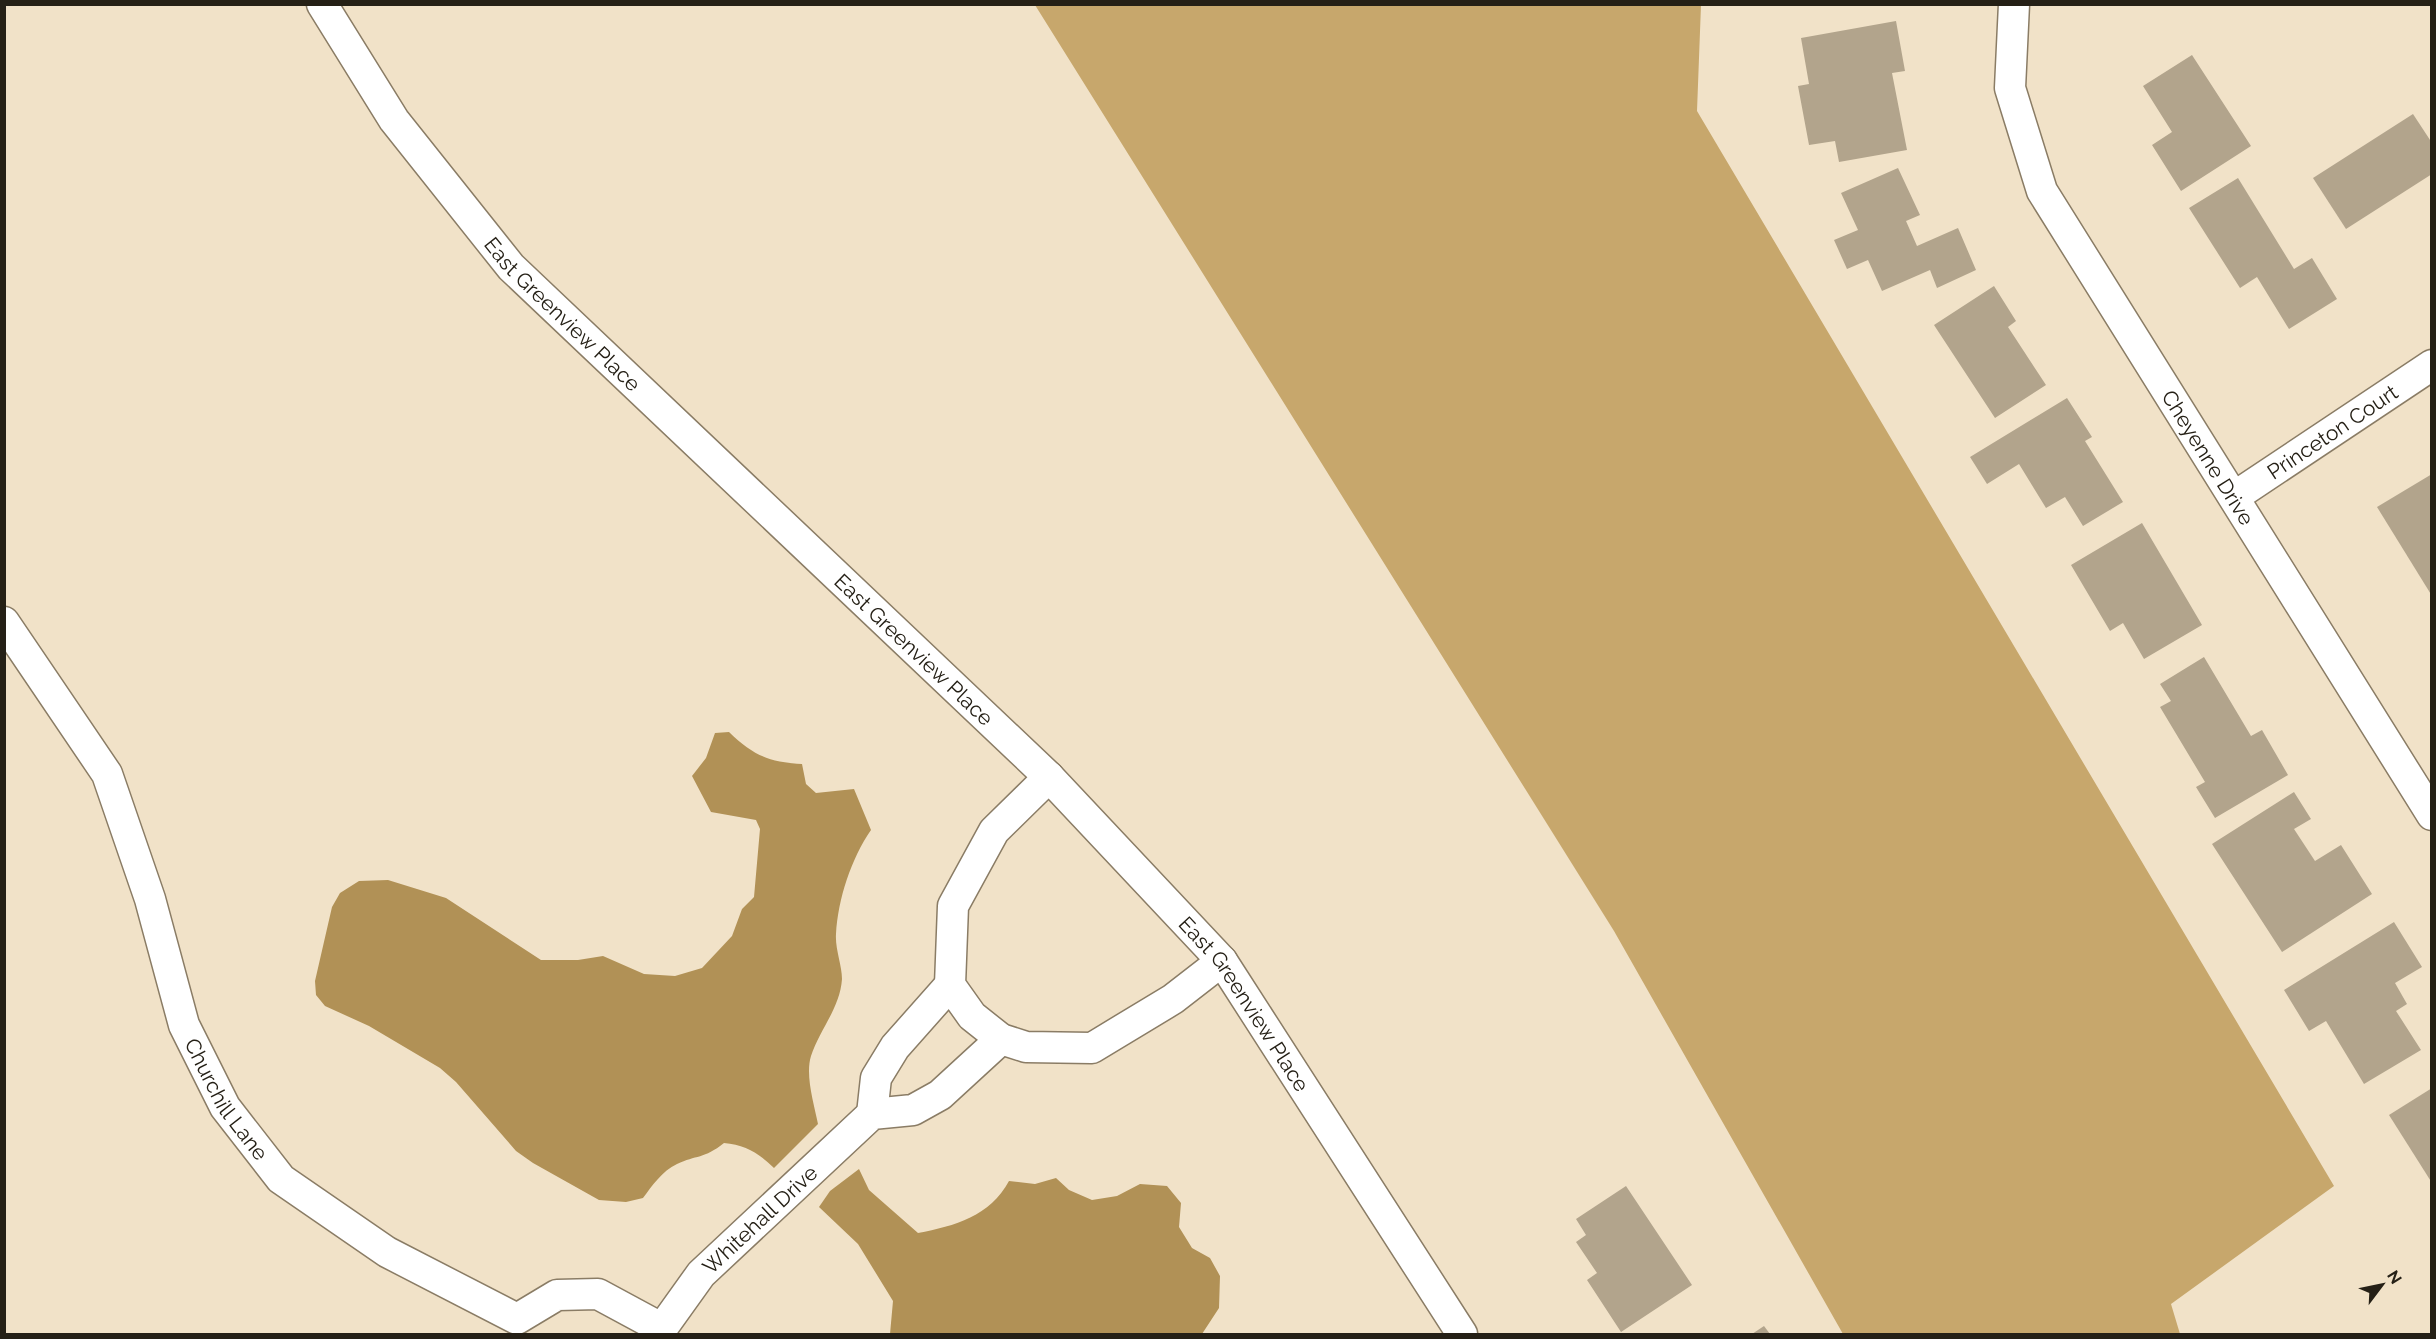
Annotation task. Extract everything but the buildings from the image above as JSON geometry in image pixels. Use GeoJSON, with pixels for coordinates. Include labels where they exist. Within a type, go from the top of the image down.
{"type":"FeatureCollection","features":[{"type":"Feature","properties":{"kind":"street","name":"East Greenview Place"},"geometry":{"type":"LineString","coordinates":[[322,4],[394,120],[511,267],[1049,777],[1222,962],[1462,1335]]}},
{"type":"Feature","properties":{"kind":"street","name":"Cheyenne Drive"},"geometry":{"type":"LineString","coordinates":[[2014,4],[2010,88],[2042,191],[2432,814]]}},
{"type":"Feature","properties":{"kind":"street","name":"Princeton Court"},"geometry":{"type":"LineString","coordinates":[[2234,497],[2432,365]]}},
{"type":"Feature","properties":{"kind":"street","name":"Churchill Lane"},"geometry":{"type":"LineString","coordinates":[[4,622],[107,774],[150,898],[184,1025],[225,1107],[280,1179],[387,1252],[517,1327],[557,1295],[598,1294],[660,1331]]}},
{"type":"Feature","properties":{"kind":"street"},"geometry":{"type":"LineString","coordinates":[[1049,777],[994,831],[952,906],[950,985],[972,1016],[1000,1039],[1026,1047],[1092,1048],[1173,999],[1222,962]]}},
{"type":"Feature","properties":{"kind":"street"},"geometry":{"type":"LineString","coordinates":[[950,985],[895,1047],[876,1078],[872,1114],[913,1110],[940,1095],[1000,1039]]}},
{"type":"Feature","properties":{"kind":"street","name":"Whitehall Drive"},"geometry":{"type":"LineString","coordinates":[[660,1331],[700,1274],[872,1114]]}},
{"type":"Feature","properties":{"kind":"shaded area"},"geometry":{"type":"Polygon","coordinates":[[[1035,5],[1701,5],[1697,111],[2334,1186],[2171,1304],[2180,1334],[1843,1334],[1614,931],[1035,5]]]}},
{"type":"Feature","properties":{"kind":"shaded area"},"geometry":{"type":"Polygon","coordinates":[[[729,732],[762,756],[802,764],[806,784],[816,793],[854,789],[871,830],[852,866],[837,921],[837,945],[842,974],[838,999],[815,1046],[809,1064],[811,1090],[818,1124],[774,1168],[751,1151],[724,1143],[705,1154],[672,1167],[658,1179],[643,1198],[626,1202],[599,1200],[516,1151],[456,1082],[440,1068],[369,1026],[325,1006],[316,995],[315,981],[332,907],[340,893],[359,881],[388,880],[446,898],[541,960],[578,960],[603,956],[644,974],[675,976],[702,968],[732,936],[742,909],[754,897],[760,829],[756,820],[711,812],[692,776],[706,758],[715,733],[729,732]]]}},
{"type":"Feature","properties":{"kind":"shaded area"},"geometry":{"type":"Polygon","coordinates":[[[859,1169],[869,1190],[918,1233],[970,1218],[992,1203],[1009,1181],[1035,1184],[1056,1178],[1069,1190],[1092,1200],[1117,1196],[1140,1184],[1167,1186],[1181,1203],[1179,1227],[1192,1248],[1210,1258],[1220,1276],[1219,1308],[1202,1334],[890,1334],[893,1301],[858,1244],[819,1207],[830,1191],[859,1169]]]}}]}
